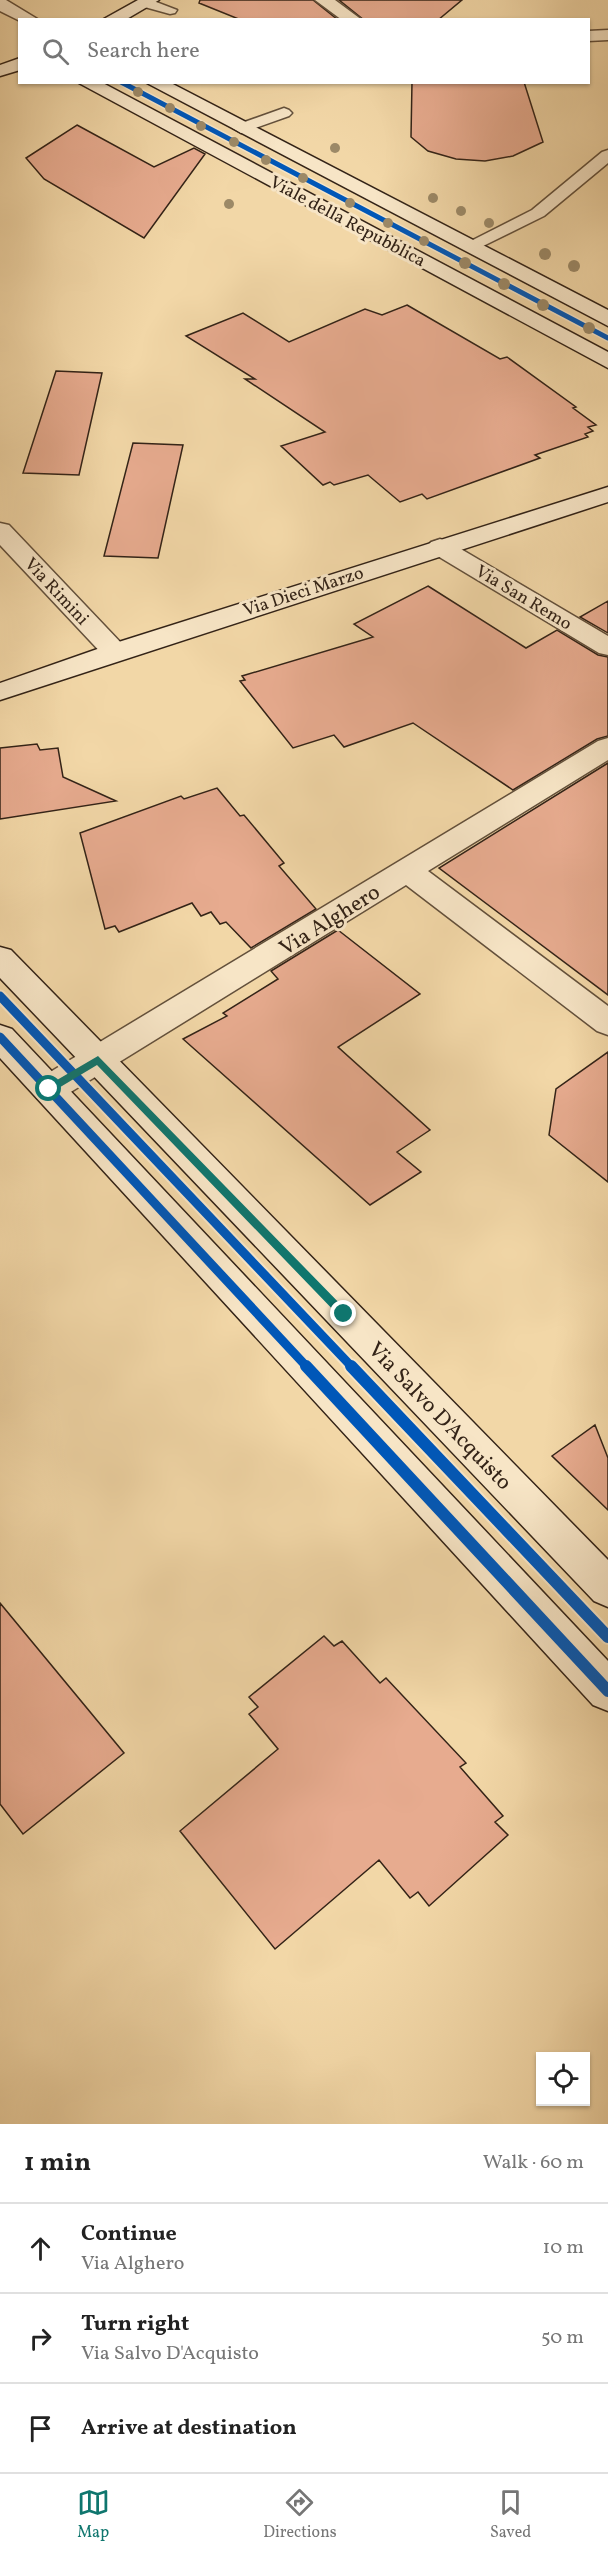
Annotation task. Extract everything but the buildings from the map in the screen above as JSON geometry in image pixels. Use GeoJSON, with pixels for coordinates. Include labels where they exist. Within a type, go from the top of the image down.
{"type":"FeatureCollection","features":[{"type":"Feature","properties":{"kind":"street"},"geometry":{"type":"LineString","coordinates":[[323,0],[351,18]]}},
{"type":"Feature","properties":{"kind":"street"},"geometry":{"type":"LineString","coordinates":[[114,18],[148,1]]}},
{"type":"Feature","properties":{"kind":"street"},"geometry":{"type":"LineString","coordinates":[[0,4],[27,18]]}},
{"type":"Feature","properties":{"kind":"street"},"geometry":{"type":"LineString","coordinates":[[590,36],[608,35]]}},
{"type":"Feature","properties":{"kind":"street"},"geometry":{"type":"LineString","coordinates":[[0,71],[18,64]]}},
{"type":"Feature","properties":{"kind":"street","name":"Viale della Repubblica"},"geometry":{"type":"LineString","coordinates":[[90,84],[608,361]]}},
{"type":"Feature","properties":{"kind":"street","name":"Viale della Repubblica"},"geometry":{"type":"LineString","coordinates":[[158,84],[608,319]]}},
{"type":"Feature","properties":{"kind":"street","name":"Via Dieci Marzo"},"geometry":{"type":"LineString","coordinates":[[0,692],[115,652],[608,494]]}},
{"type":"Feature","properties":{"kind":"street","name":"Via Rimini"},"geometry":{"type":"LineString","coordinates":[[0,530],[115,652]]}},
{"type":"Feature","properties":{"kind":"street","name":"Via San Remo"},"geometry":{"type":"LineString","coordinates":[[440,547],[608,647]]}},
{"type":"Feature","properties":{"kind":"street","name":"Via Alghero"},"geometry":{"type":"LineString","coordinates":[[49,1089],[608,747]]}},
{"type":"Feature","properties":{"kind":"street"},"geometry":{"type":"LineString","coordinates":[[407,870],[608,1023]]}},
{"type":"Feature","properties":{"kind":"street","name":"Via Salvo D'Acquisto"},"geometry":{"type":"LineString","coordinates":[[0,958],[608,1588]]}},
{"type":"Feature","properties":{"kind":"street"},"geometry":{"type":"LineString","coordinates":[[0,1037],[608,1692]]}},
{"type":"Feature","properties":{"kind":"lane"},"geometry":{"type":"LineString","coordinates":[[148,1],[170,10]]}},
{"type":"Feature","properties":{"kind":"lane"},"geometry":{"type":"LineString","coordinates":[[241,128],[284,113]]}},
{"type":"Feature","properties":{"kind":"lane"},"geometry":{"type":"LineString","coordinates":[[469,246],[538,213],[608,155]]}},
{"type":"Feature","properties":{"kind":"cycle path"},"geometry":{"type":"LineString","coordinates":[[125,84],[608,338]]}},
{"type":"Feature","properties":{"kind":"cycle path"},"geometry":{"type":"LineString","coordinates":[[0,996],[608,1637]]}},
{"type":"Feature","properties":{"kind":"cycle path"},"geometry":{"type":"LineString","coordinates":[[0,1037],[608,1691]]}},
{"type":"Feature","properties":{"kind":"route"},"geometry":{"type":"LineString","coordinates":[[49,1089],[98,1060],[344,1314]]}}]}
